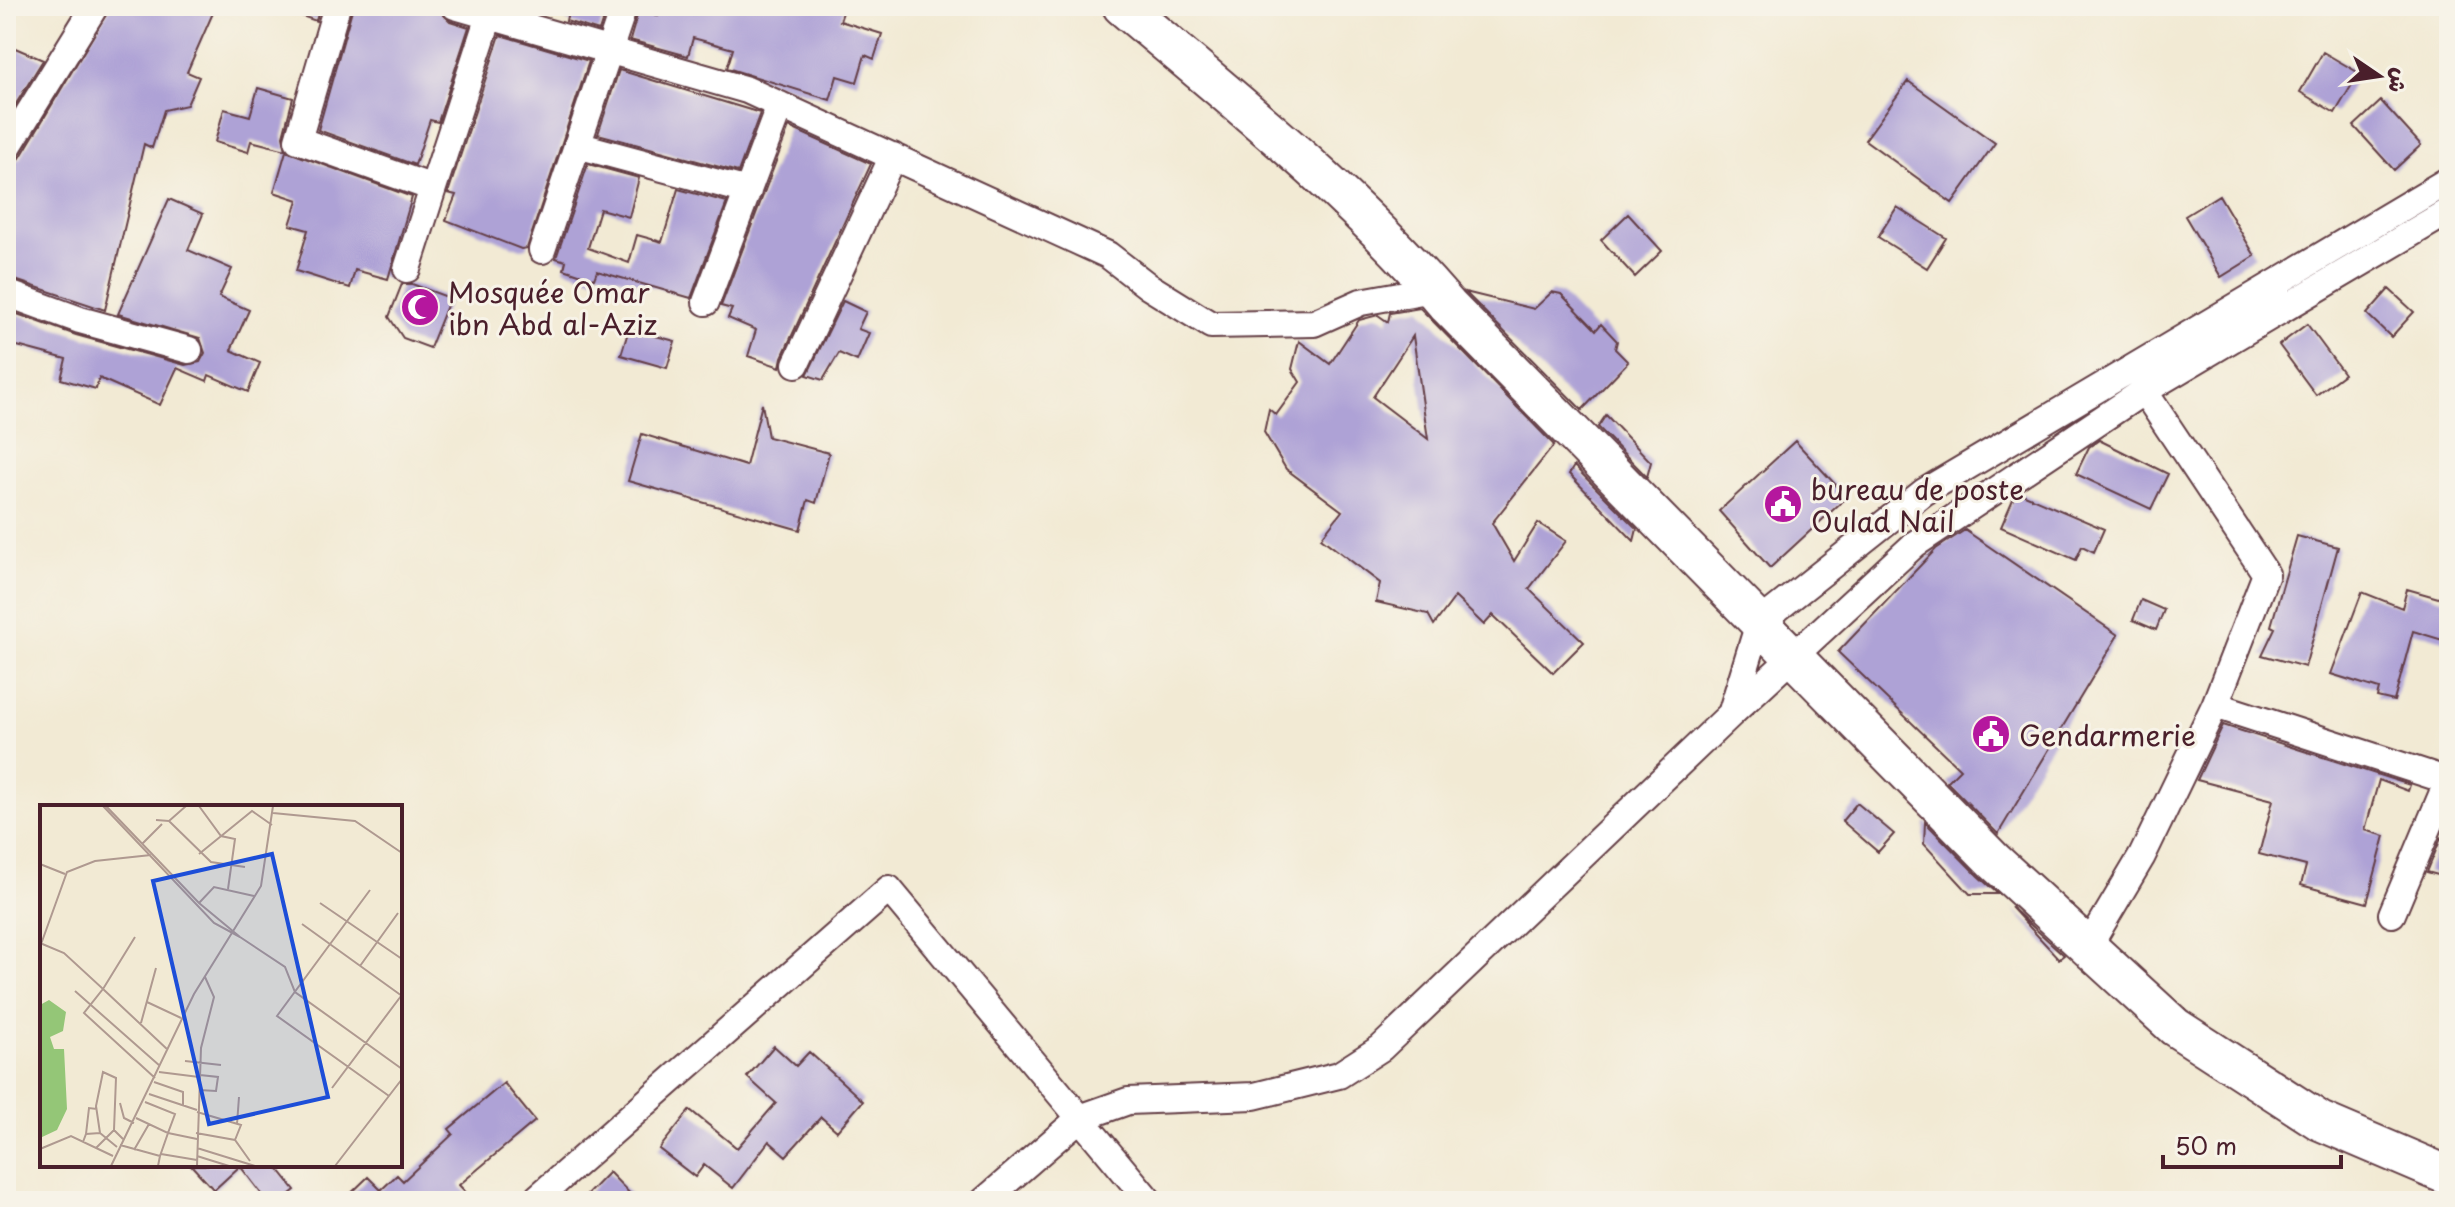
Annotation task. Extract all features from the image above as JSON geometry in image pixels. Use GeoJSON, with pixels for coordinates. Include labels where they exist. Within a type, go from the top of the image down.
{"type":"FeatureCollection","features":[{"type":"Feature","properties":{"kind":"main road"},"geometry":{"type":"LineString","coordinates":[[1122,6],[1281,139],[1362,214],[1994,861],[2175,1027],[2320,1121],[2449,1176]]}},
{"type":"Feature","properties":{"kind":"street"},"geometry":{"type":"LineString","coordinates":[[6,150],[95,6]]}},
{"type":"Feature","properties":{"kind":"street"},"geometry":{"type":"LineString","coordinates":[[337,6],[298,140],[433,188]]}},
{"type":"Feature","properties":{"kind":"street"},"geometry":{"type":"LineString","coordinates":[[542,250],[624,6]]}},
{"type":"Feature","properties":{"kind":"street"},"geometry":{"type":"LineString","coordinates":[[407,269],[433,188],[473,10],[747,90],[1108,255],[1148,286],[1211,325],[1314,323],[1361,302],[1433,289]]}},
{"type":"Feature","properties":{"kind":"street"},"geometry":{"type":"LineString","coordinates":[[706,302],[780,105]]}},
{"type":"Feature","properties":{"kind":"street"},"geometry":{"type":"LineString","coordinates":[[577,145],[748,191]]}},
{"type":"Feature","properties":{"kind":"street"},"geometry":{"type":"LineString","coordinates":[[796,364],[893,156]]}},
{"type":"Feature","properties":{"kind":"street"},"geometry":{"type":"LineString","coordinates":[[1731,714],[1759,623],[1924,492],[2449,180]]}},
{"type":"Feature","properties":{"kind":"street"},"geometry":{"type":"LineString","coordinates":[[984,1201],[1080,1118],[1128,1101],[1254,1096],[1339,1075],[1381,1048],[1731,714],[1915,544],[2144,391],[2449,211]]}},
{"type":"Feature","properties":{"kind":"street"},"geometry":{"type":"LineString","coordinates":[[6,293],[80,320],[189,350]]}},
{"type":"Feature","properties":{"kind":"street"},"geometry":{"type":"LineString","coordinates":[[2088,947],[2142,856],[2215,705],[2266,574],[2144,391]]}},
{"type":"Feature","properties":{"kind":"street"},"geometry":{"type":"LineString","coordinates":[[2215,705],[2449,780],[2392,914]]}},
{"type":"Feature","properties":{"kind":"street"},"geometry":{"type":"LineString","coordinates":[[534,1201],[889,889],[1149,1201]]}},
{"type":"Feature","properties":{"kind":"building"},"geometry":{"type":"Polygon","coordinates":[[[111,6],[216,6],[187,72],[199,77],[187,105],[164,110],[152,148],[144,144],[105,310],[6,277],[6,166],[20,158],[111,6]]]}},
{"type":"Feature","properties":{"kind":"building"},"geometry":{"type":"Polygon","coordinates":[[[282,6],[320,6],[316,21],[282,9],[282,6]]]}},
{"type":"Feature","properties":{"kind":"building"},"geometry":{"type":"Polygon","coordinates":[[[353,6],[426,6],[440,11],[450,21],[469,27],[438,122],[430,120],[415,165],[318,130],[353,6]]]}},
{"type":"Feature","properties":{"kind":"building"},"geometry":{"type":"Polygon","coordinates":[[[569,6],[607,6],[599,31],[566,21],[569,6]]]}},
{"type":"Feature","properties":{"kind":"building"},"geometry":{"type":"Polygon","coordinates":[[[660,6],[845,6],[840,21],[882,34],[874,59],[865,55],[857,82],[837,76],[830,100],[727,68],[733,49],[693,38],[688,56],[630,40],[639,9],[658,16],[660,6]]]}},
{"type":"Feature","properties":{"kind":"building"},"geometry":{"type":"Polygon","coordinates":[[[500,35],[589,61],[527,248],[521,249],[446,220],[456,195],[448,193],[500,35]]]}},
{"type":"Feature","properties":{"kind":"building"},"geometry":{"type":"Polygon","coordinates":[[[6,44],[43,60],[6,120],[6,44]]]}},
{"type":"Feature","properties":{"kind":"building"},"geometry":{"type":"Polygon","coordinates":[[[2323,52],[2359,73],[2335,113],[2300,92],[2323,52]]]}},
{"type":"Feature","properties":{"kind":"building"},"geometry":{"type":"Polygon","coordinates":[[[619,70],[760,113],[738,172],[598,134],[619,70]]]}},
{"type":"Feature","properties":{"kind":"building"},"geometry":{"type":"Polygon","coordinates":[[[1908,81],[1995,143],[1952,203],[1865,140],[1908,81]]]}},
{"type":"Feature","properties":{"kind":"building"},"geometry":{"type":"Polygon","coordinates":[[[258,88],[293,98],[283,136],[286,150],[251,141],[248,152],[215,142],[224,109],[250,116],[258,88]]]}},
{"type":"Feature","properties":{"kind":"building"},"geometry":{"type":"Polygon","coordinates":[[[2381,101],[2421,145],[2394,170],[2354,126],[2381,101]]]}},
{"type":"Feature","properties":{"kind":"building"},"geometry":{"type":"Polygon","coordinates":[[[789,127],[871,164],[780,367],[748,356],[756,330],[728,318],[732,309],[721,306],[789,127]]]}},
{"type":"Feature","properties":{"kind":"building"},"geometry":{"type":"Polygon","coordinates":[[[286,151],[412,197],[388,279],[355,270],[350,288],[296,271],[308,230],[290,225],[298,200],[274,192],[286,151]]]}},
{"type":"Feature","properties":{"kind":"building"},"geometry":{"type":"Polygon","coordinates":[[[588,164],[639,178],[629,217],[600,209],[588,248],[629,263],[637,235],[662,242],[678,189],[727,202],[691,298],[597,271],[594,279],[564,269],[566,261],[556,258],[588,164]]]}},
{"type":"Feature","properties":{"kind":"building"},"geometry":{"type":"Polygon","coordinates":[[[2219,195],[2255,256],[2221,277],[2185,216],[2219,195]]]}},
{"type":"Feature","properties":{"kind":"building"},"geometry":{"type":"Polygon","coordinates":[[[169,199],[203,214],[188,250],[232,269],[219,297],[249,310],[231,350],[260,363],[248,392],[209,375],[207,381],[177,368],[160,405],[99,378],[96,389],[61,379],[66,359],[6,343],[6,310],[76,335],[185,365],[200,362],[205,353],[200,338],[118,314],[169,199]]]}},
{"type":"Feature","properties":{"kind":"building"},"geometry":{"type":"Polygon","coordinates":[[[1897,207],[1946,238],[1927,268],[1878,237],[1897,207]]]}},
{"type":"Feature","properties":{"kind":"building"},"geometry":{"type":"Polygon","coordinates":[[[1628,214],[1662,251],[1635,277],[1601,240],[1628,214]]]}},
{"type":"Feature","properties":{"kind":"building","name":"Mosquée Omar ibn Abd al-Aziz"},"geometry":{"type":"Polygon","coordinates":[[[402,284],[412,284],[450,298],[430,348],[403,338],[389,317],[402,284]]]}},
{"type":"Feature","properties":{"kind":"building"},"geometry":{"type":"Polygon","coordinates":[[[2389,289],[2414,312],[2391,337],[2367,314],[2389,289]]]}},
{"type":"Feature","properties":{"kind":"building"},"geometry":{"type":"Polygon","coordinates":[[[1465,292],[1534,309],[1552,292],[1561,294],[1596,330],[1601,324],[1617,341],[1615,349],[1628,362],[1582,410],[1465,292]]]}},
{"type":"Feature","properties":{"kind":"building"},"geometry":{"type":"Polygon","coordinates":[[[843,301],[866,312],[858,329],[869,333],[857,361],[839,353],[823,380],[807,375],[843,301]]]}},
{"type":"Feature","properties":{"kind":"building"},"geometry":{"type":"Polygon","coordinates":[[[1420,308],[1554,445],[1492,523],[1514,561],[1538,523],[1566,541],[1529,589],[1584,642],[1553,673],[1493,615],[1484,625],[1455,597],[1434,625],[1428,614],[1376,602],[1380,583],[1321,538],[1342,511],[1286,469],[1264,432],[1269,409],[1276,415],[1300,382],[1292,369],[1299,341],[1330,364],[1359,320],[1378,315],[1388,322],[1390,313],[1420,308]],[[1413,336],[1373,397],[1428,439],[1413,336]]]}},
{"type":"Feature","properties":{"kind":"building"},"geometry":{"type":"Polygon","coordinates":[[[2307,324],[2344,374],[2316,395],[2279,345],[2307,324]]]}},
{"type":"Feature","properties":{"kind":"building"},"geometry":{"type":"Polygon","coordinates":[[[629,329],[675,341],[667,368],[621,355],[629,329]]]}},
{"type":"Feature","properties":{"kind":"building"},"geometry":{"type":"Polygon","coordinates":[[[762,404],[768,437],[829,453],[816,503],[808,500],[800,530],[628,481],[642,434],[746,466],[762,404]]]}},
{"type":"Feature","properties":{"kind":"building"},"geometry":{"type":"Polygon","coordinates":[[[1606,415],[1651,462],[1647,477],[1598,427],[1606,415]]]}},
{"type":"Feature","properties":{"kind":"building"},"geometry":{"type":"Polygon","coordinates":[[[2099,440],[2168,474],[2151,509],[2076,474],[2089,447],[2099,440]]]}},
{"type":"Feature","properties":{"kind":"building","name":"bureau de poste Oulad Nail"},"geometry":{"type":"Polygon","coordinates":[[[1795,441],[1847,497],[1770,568],[1719,511],[1795,441]]]}},
{"type":"Feature","properties":{"kind":"building"},"geometry":{"type":"Polygon","coordinates":[[[1574,466],[1637,529],[1634,541],[1569,474],[1574,466]]]}},
{"type":"Feature","properties":{"kind":"building"},"geometry":{"type":"Polygon","coordinates":[[[2020,493],[2104,529],[2094,552],[2082,546],[2076,560],[2001,527],[2014,497],[2020,493]]]}},
{"type":"Feature","properties":{"kind":"building","name":"Gendarmerie"},"geometry":{"type":"Polygon","coordinates":[[[1965,530],[2118,635],[1998,834],[1947,782],[1960,769],[1838,652],[1936,549],[1965,530]]]}},
{"type":"Feature","properties":{"kind":"building"},"geometry":{"type":"Polygon","coordinates":[[[2297,536],[2338,547],[2305,667],[2262,655],[2275,628],[2271,626],[2297,536]]]}},
{"type":"Feature","properties":{"kind":"building"},"geometry":{"type":"Polygon","coordinates":[[[2407,589],[2449,601],[2449,642],[2413,631],[2394,701],[2377,697],[2379,689],[2331,674],[2362,592],[2402,608],[2407,589]]]}},
{"type":"Feature","properties":{"kind":"building"},"geometry":{"type":"Polygon","coordinates":[[[2141,600],[2164,610],[2156,630],[2133,620],[2141,600]]]}},
{"type":"Feature","properties":{"kind":"building"},"geometry":{"type":"Polygon","coordinates":[[[2223,725],[2410,785],[2408,791],[2379,780],[2365,830],[2385,836],[2367,903],[2301,885],[2306,866],[2259,854],[2273,800],[2197,780],[2223,725]]]}},
{"type":"Feature","properties":{"kind":"building"},"geometry":{"type":"Polygon","coordinates":[[[1857,803],[1894,834],[1878,852],[1842,821],[1857,803]]]}},
{"type":"Feature","properties":{"kind":"building"},"geometry":{"type":"Polygon","coordinates":[[[1925,822],[1998,894],[1970,894],[1924,844],[1925,822]]]}},
{"type":"Feature","properties":{"kind":"building"},"geometry":{"type":"Polygon","coordinates":[[[2441,838],[2449,840],[2449,878],[2427,872],[2441,838]]]}},
{"type":"Feature","properties":{"kind":"building"},"geometry":{"type":"Polygon","coordinates":[[[2011,907],[2064,955],[2059,959],[2011,907]]]}},
{"type":"Feature","properties":{"kind":"building"},"geometry":{"type":"Polygon","coordinates":[[[774,1046],[796,1066],[809,1052],[863,1101],[837,1131],[821,1117],[786,1156],[769,1141],[733,1188],[704,1165],[695,1177],[659,1149],[690,1110],[737,1148],[776,1103],[747,1077],[774,1046]]]}},
{"type":"Feature","properties":{"kind":"building"},"geometry":{"type":"Polygon","coordinates":[[[504,1083],[535,1121],[459,1185],[474,1201],[343,1201],[368,1177],[381,1190],[397,1175],[403,1181],[453,1134],[449,1129],[504,1083]]]}},
{"type":"Feature","properties":{"kind":"building"},"geometry":{"type":"Polygon","coordinates":[[[193,1167],[239,1167],[214,1190],[193,1167]]]}},
{"type":"Feature","properties":{"kind":"building"},"geometry":{"type":"Polygon","coordinates":[[[241,1167],[277,1167],[295,1190],[281,1201],[267,1201],[241,1167]]]}},
{"type":"Feature","properties":{"kind":"building"},"geometry":{"type":"Polygon","coordinates":[[[609,1172],[637,1201],[581,1201],[609,1172]]]}},
{"type":"Feature","properties":{"kind":"place","name":"Mosquée Omar ibn Abd al-Aziz"},"geometry":{"type":"Point","coordinates":[420,307]}},
{"type":"Feature","properties":{"kind":"place","name":"bureau de poste Oulad Nail"},"geometry":{"type":"Point","coordinates":[1783,504]}},
{"type":"Feature","properties":{"kind":"place","name":"Gendarmerie"},"geometry":{"type":"Point","coordinates":[1991,734]}}]}
